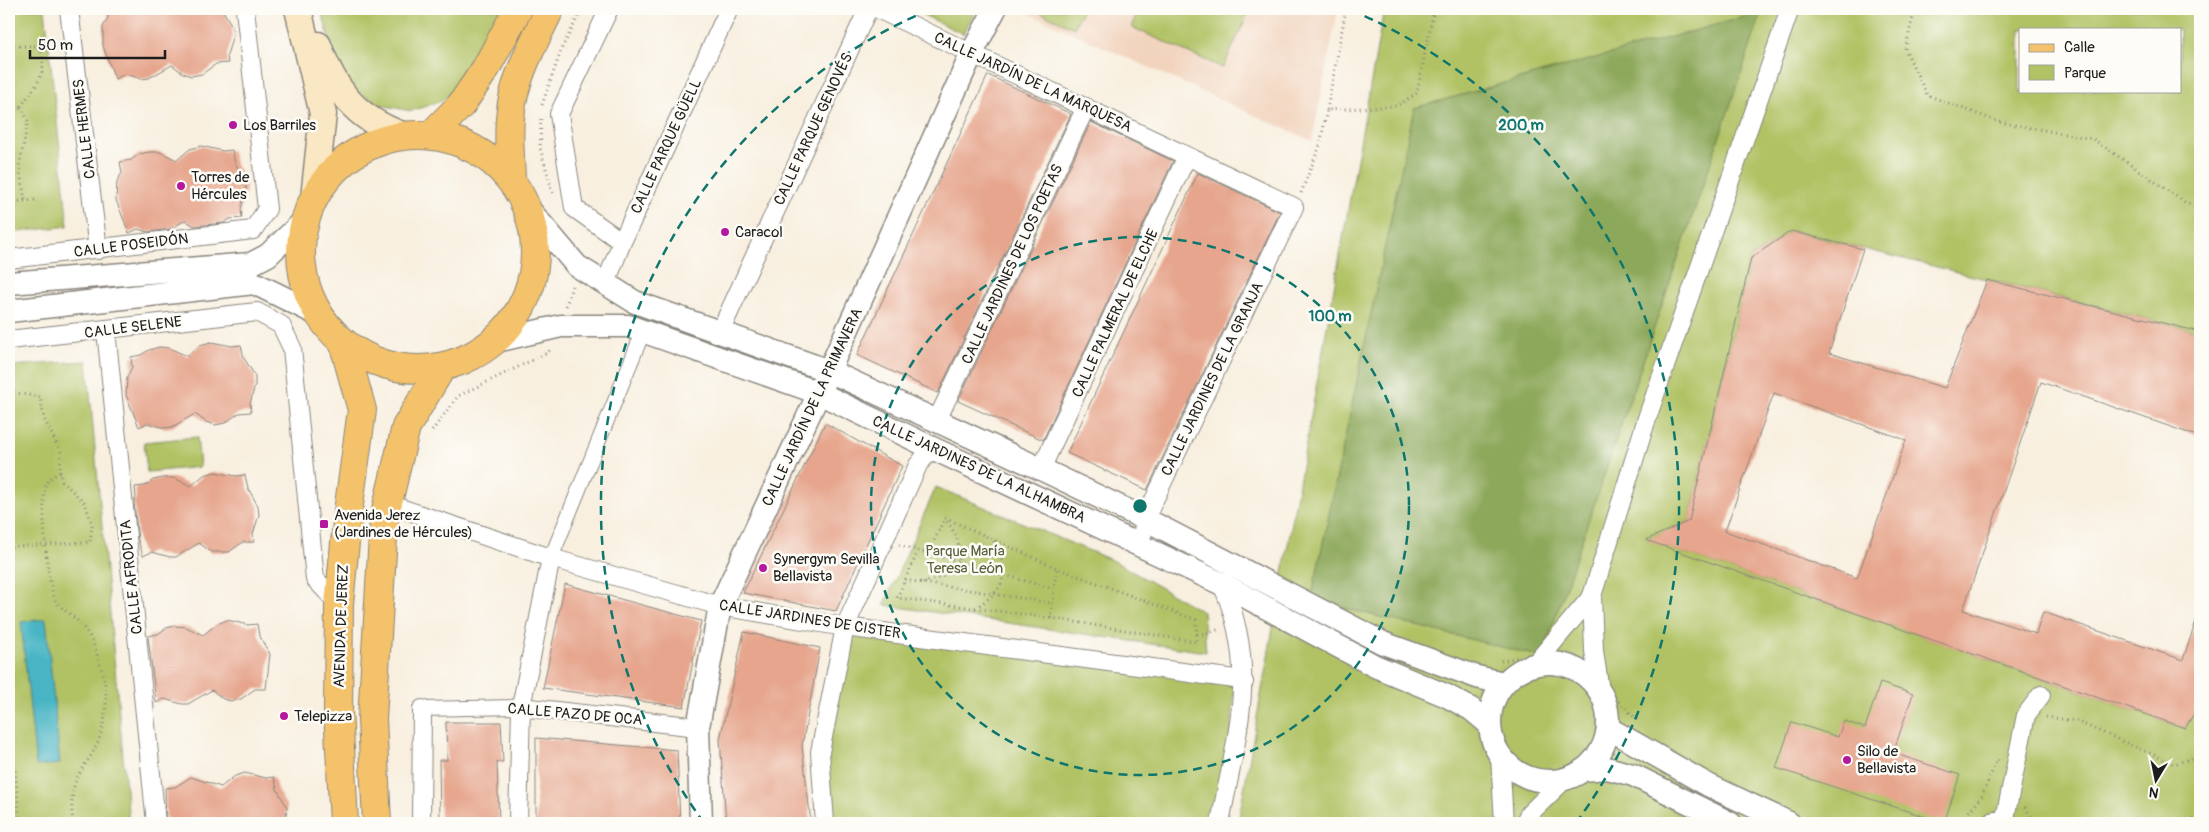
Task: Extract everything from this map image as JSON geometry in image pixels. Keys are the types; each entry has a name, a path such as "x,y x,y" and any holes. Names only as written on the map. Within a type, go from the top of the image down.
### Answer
{"main road":[{"path":"298,9 323,114 310,209 301,254 303,277 310,298 321,316 343,342 373,360 407,369 442,367 470,357 496,341 519,313 533,279 536,243 527,207 511,179 489,158 462,143 431,135 402,136 371,143 350,156 329,175 310,209"},
{"path":"305,9 320,51 341,93 356,109 380,127 402,136"},
{"path":"431,135 461,105 486,68 518,9"},
{"path":"511,179 509,133 513,98 528,54 550,9"},
{"name":"AVENIDA DE JEREZ","path":"343,342 362,410 338,604 338,711 344,823"},
{"path":"377,823 372,719 384,520 406,427 442,367"}],"street":[{"name":"CALLE HERMES","path":"69,9 98,243"},
{"name":"CALLE POSEIDÓN","path":"9,259 98,243 252,230 267,209 245,9"},
{"path":"610,9 559,114 574,208 622,242"},
{"name":"CALLE PARQUE GÜELL","path":"605,284 622,242 729,9"},
{"name":"CALLE PARQUE GENOVÉS","path":"720,332 868,9"},
{"name":"CALLE JARDÍN DE LA MARQUESA","path":"878,9 1294,208"},
{"name":"CALLE JARDÍN DE LA PRIMAVERA","path":"701,823 698,726 720,606 819,393 972,53 995,9"},
{"path":"1524,823 1529,814 1598,755 1604,742 1608,728 1607,709 1600,691 1594,651 1592,596 1647,418 1790,9"},
{"name":"CALLE JARDINES DE LOS POETAS","path":"937,420 1086,107"},
{"name":"CALLE PALMERAL DE ELCHE","path":"1041,468 1187,156"},
{"name":"CALLE JARDINES DE LA ALHAMBRA","path":"527,207 577,266 635,302 829,371 1041,468 1145,519 1383,643 1476,677 1503,683"},
{"name":"CALLE JARDINES DE LA GRANJA","path":"1126,538 1136,539 1140,537 1145,528 1145,519 1294,208"},
{"path":"9,283 251,264 268,256 310,209"},
{"path":"9,311 254,283 321,316"},
{"name":"CALLE SELENE","path":"9,340 257,312 281,325 292,348 315,580 338,604"},
{"name":"CALLE JARDINES DE LA ALHAMBRA","path":"496,341 561,326 628,326 819,393 1222,584 1375,666 1447,696 1471,709 1489,724"},
{"name":"CALLE AFRODITA","path":"106,330 156,823"},
{"path":"518,823 521,707 551,558 643,332"},
{"path":"825,823 820,752 845,627 918,465 932,448"},
{"name":"CALLE JARDINES DE CISTER","path":"388,504 551,558 720,606 845,627 1235,678 1244,682"},
{"path":"1220,823 1241,709 1244,682 1239,633 1233,609 1222,584"},
{"path":"1535,664 1592,596"},
{"path":"1600,691 1588,677 1572,667 1554,662 1535,664 1517,671 1503,683 1490,709 1489,724 1492,741 1500,756 1512,769 1528,778 1546,781 1606,768 1633,774 1730,823"},
{"path":"1995,823 2005,823 2026,715 2041,695"},
{"name":"CALLE PAZO DE OCA","path":"422,709 521,707 698,726"},
{"path":"421,823 422,709"},
{"path":"1608,728 1708,785 1789,823"},
{"path":"1500,756 1504,823"}],"path":[{"path":"1294,208 1320,145 1346,9"},
{"path":"1327,110 1397,106 1417,93 1434,9"},
{"path":"1915,9 1906,49 1927,95 1999,122 2092,139 2186,203 2200,205"},
{"path":"9,46 35,46 41,50 43,56 42,77 20,108"},
{"path":"9,98 24,110 28,121 19,167 25,200"},
{"path":"9,202 36,200"},
{"path":"565,310 572,283"},
{"path":"431,432 458,396 547,354 556,343"},
{"path":"9,392 40,397 44,419 61,452 60,473 62,481 85,503 92,525 90,542 9,547"},
{"path":"60,473 51,476 43,500 46,544 55,600 84,627 93,642 104,678 106,694 104,723 97,744 77,778 73,793 73,823"},
{"path":"918,551 897,598 1051,618 1197,642 1196,620 1057,568 945,518"},
{"path":"928,554 945,518"},
{"path":"922,583 950,572 958,562 960,548 957,534 945,518"},
{"path":"975,608 995,594 1004,575 1002,559 994,540"},
{"path":"884,541 1054,589"},
{"path":"1051,618 1057,568"},
{"path":"905,580 1052,603"},
{"path":"9,706 20,823"},
{"path":"2026,715 2076,721 2174,764 2200,756"},
{"path":"2168,823 2200,817"}],"shaded area":[{"path":"1019,9 1338,9 1312,141"}],"green space":[{"path":"9,9 45,9 68,226 9,233"},
{"path":"321,9 506,9 478,63 442,101 411,111 381,105 355,90 338,69"},
{"path":"911,9 977,9 963,34"},
{"path":"1033,9 1083,9 1074,28"},
{"path":"1139,9 1237,9 1248,14 1223,68 1131,27"},
{"path":"1384,9 2200,9 2200,332 1791,231 1751,258 1689,521 1647,540 2185,728 2200,704 2200,823 1238,823"},
{"path":"1762,12 1542,657 1311,600 1414,108"},
{"path":"87,361 129,823 9,823 9,366"},
{"path":"197,437 200,467 147,472 144,442"},
{"name":"Parque María Teresa León","path":"936,487 1114,561 1203,612 1206,652 884,605"},
{"path":"845,627 1235,679 1225,823 825,823 820,752"}],"water":[{"path":"46,619 60,764 36,766 21,622"}],"building":[{"path":"107,9 222,9 232,26 233,35 227,55 228,63 216,64 202,74 191,76 172,65 149,78 142,79 125,74 115,79 103,46 103,27 108,18"},
{"path":"988,75 1071,114 938,393 857,355"},
{"path":"1091,122 1173,161 1043,440 958,401"},
{"name":"Torres de Hércules","path":"201,146 223,151 232,150 235,163 246,181 246,190 241,209 242,218 230,219 224,223 194,226 185,220 171,229 148,232 138,229 129,233 116,200 117,181 122,173 120,162 131,160 139,154 149,152 160,152 177,160 190,149"},
{"path":"1198,173 1280,212 1147,490 1067,453"},
{"path":"1791,231 1863,249 1829,353 1945,388 1987,280 2200,332 2200,437 2041,382 1963,610 2036,634 2043,612 2183,660 2198,615 2200,615 2200,704 2185,728 1646,540 1689,521 1751,258","holes":["1774,393 1906,440 1857,578 1725,531"]},
{"path":"211,342 232,346 241,345 244,358 255,376 255,385 250,404 251,412 239,413 225,423 215,425 206,422 195,414 172,427 165,428 147,423 139,427 126,395 127,377 132,367 131,357 159,347 169,348 187,356 200,345"},
{"path":"825,423 902,466 836,611 743,593"},
{"path":"215,472 236,476 245,475 248,488 258,506 259,515 253,534 254,542 243,542 229,552 211,552 199,543 176,557 152,552 143,556 138,540 134,502 136,497 135,487 145,486 153,480 163,478 174,478 191,486 204,475"},
{"path":"565,584 701,621 684,707 543,688"},
{"path":"227,620 248,625 257,624 259,636 270,654 266,689 255,689 241,699 231,701 223,699 212,690 188,704 164,699 156,703 148,636 158,634 166,628 175,626 186,627 203,635 217,624"},
{"path":"744,632 820,648 802,746 811,823 726,823 720,739"},
{"name":"Silo de Bellavista","path":"1880,683 1913,694 1893,753 1960,775 1944,823 1776,768 1792,722 1838,737 1844,721 1865,728"},
{"path":"446,722 501,722 503,762 497,762 499,823 440,823 439,760 447,760"},
{"path":"536,738 677,750 680,823 536,823"},
{"path":"245,773 266,778 274,777 277,789 287,807 285,823 166,823 165,788 175,787 191,777 221,787 235,776"}],"place":[{"name":"Los Barriles","path":"233,125"},
{"name":"Torres de Hércules","path":"181,186"},
{"name":"Caracol","path":"725,232"},
{"name":"Avenida Jerez (Jardines de Hércules)","path":"324,524"},
{"name":"Synergym Sevilla Bellavista","path":"763,568"},
{"name":"Telepizza","path":"284,716"},
{"name":"Silo de Bellavista","path":"1847,760"}]}
